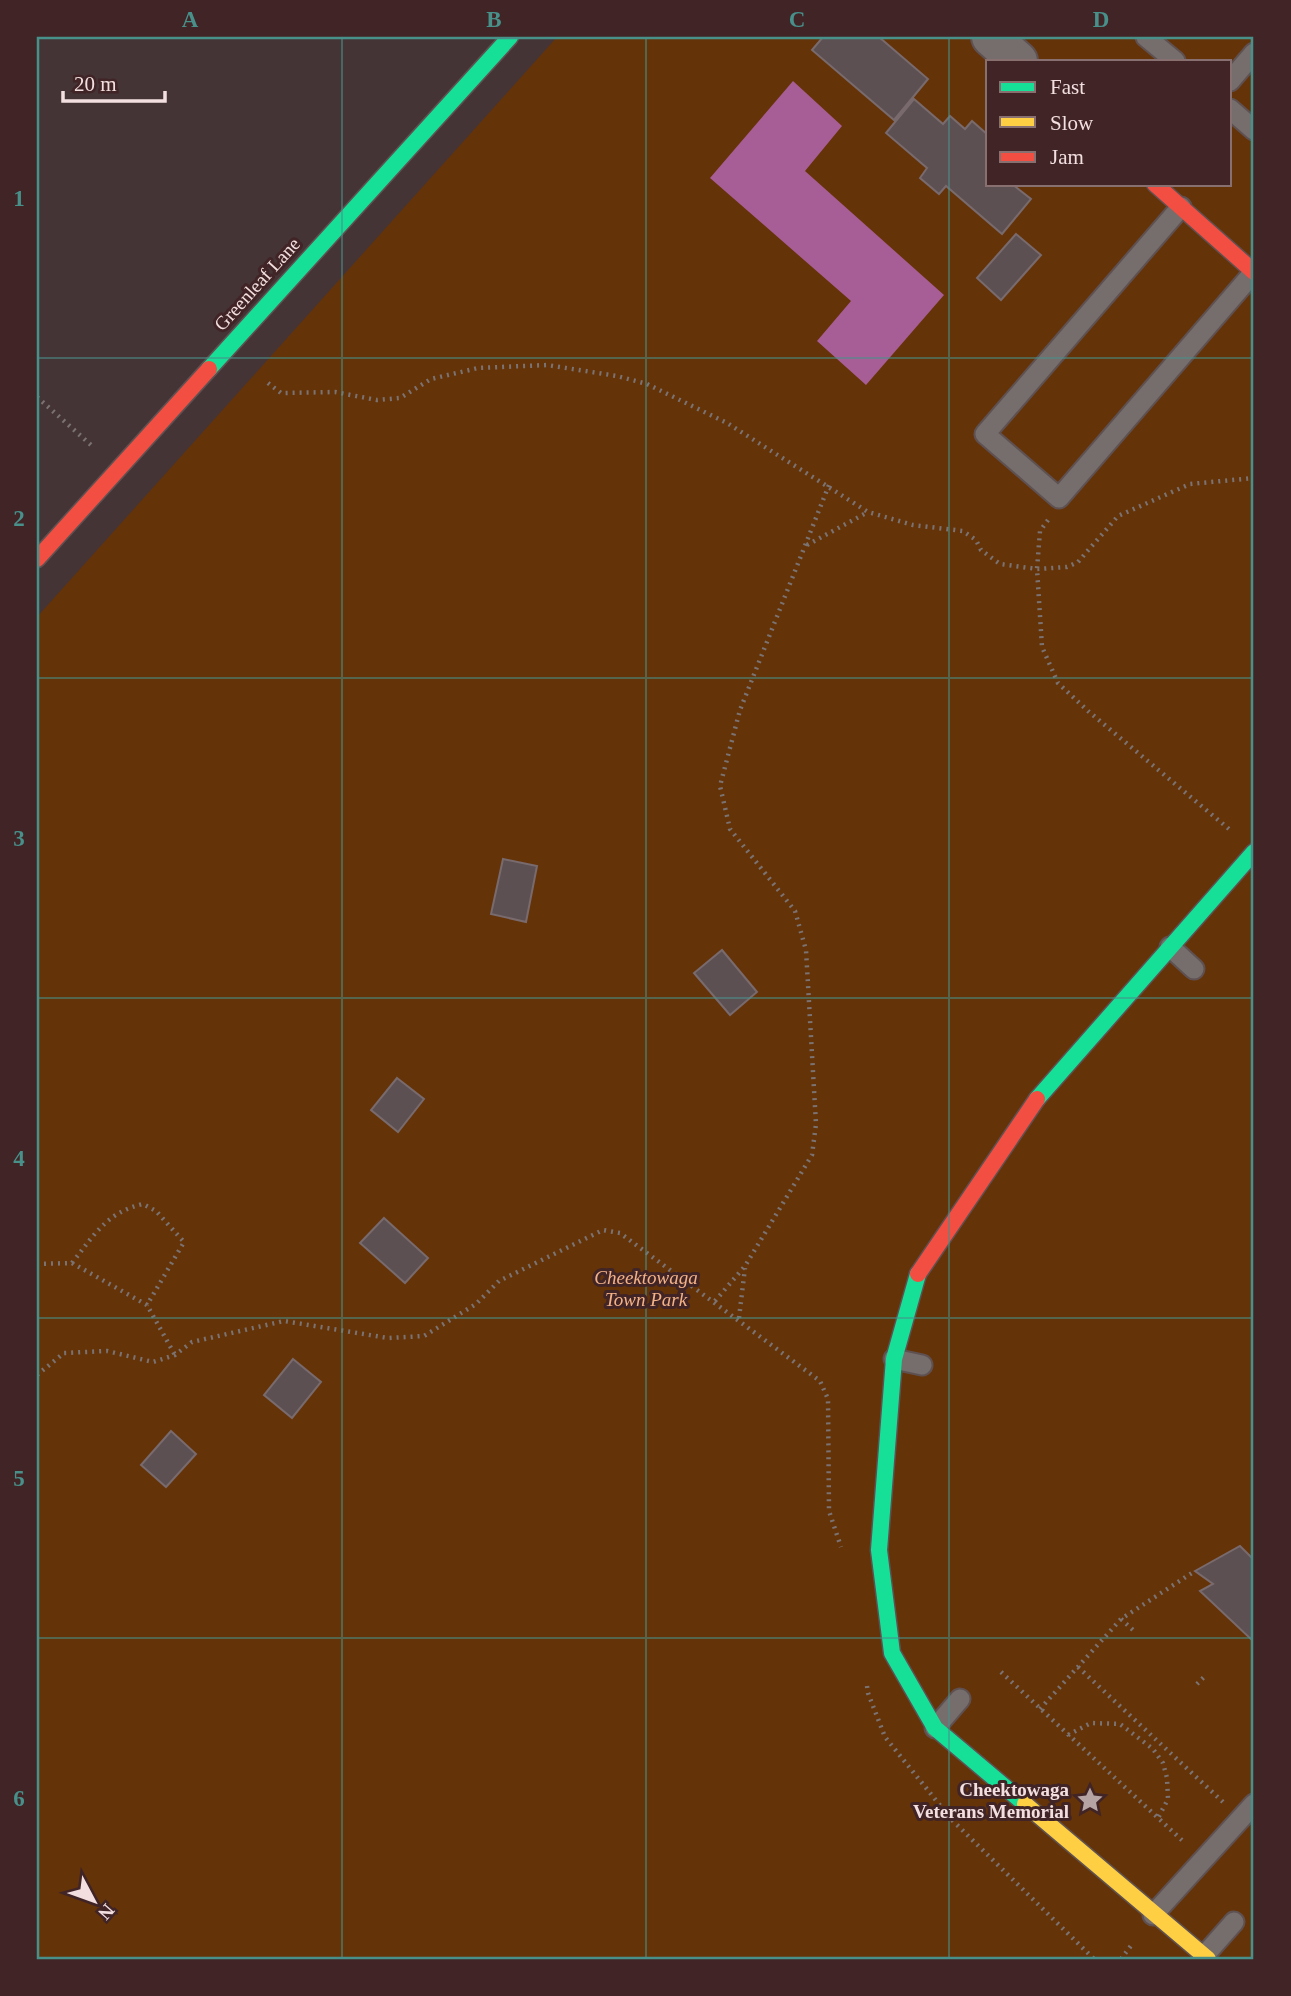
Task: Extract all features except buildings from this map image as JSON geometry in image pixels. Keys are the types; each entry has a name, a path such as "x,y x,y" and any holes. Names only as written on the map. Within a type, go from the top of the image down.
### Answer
{"street":[{"name":"Greenleaf Lane","path":"37,559 510,37"},
{"path":"991,37 1017,60"},
{"path":"1157,186 1254,272"},
{"path":"1206,1958 935,1728 892,1653 879,1550 894,1359 910,1271 1024,1101 1170,947 1254,852"}],"lane":[{"path":"1146,37 1174,60"},
{"path":"1232,78 1254,52"},
{"path":"1232,111 1254,130"},
{"path":"1181,207 985,434 1059,498 1254,272"},
{"path":"1170,947 1194,969"},
{"path":"894,1359 922,1365"},
{"path":"935,1728 960,1699"},
{"path":"1153,1915 1247,1811"},
{"path":"1206,1958 1234,1922"}],"path":[{"path":"268,383 281,393 335,392 377,400 400,398 431,379 478,368 547,365 617,376 648,384 727,423 868,512 913,524 963,531 975,540 981,550 1000,564 1037,569 1067,567 1078,562 1118,516 1190,484 1254,478"},
{"path":"37,397 118,469"},
{"path":"715,1301 745,1266 812,1155 816,1111 806,950 795,911 730,829 720,786 740,710 829,485"},
{"path":"806,545 868,512"},
{"path":"1048,520 1040,531 1037,569 1042,647 1058,683 1088,712 1234,834"},
{"path":"72,1262 106,1220 125,1208 143,1204 156,1211 184,1242 147,1305"},
{"path":"37,1375 64,1353 107,1350 153,1362 175,1355 192,1342 284,1321 388,1338 424,1336 476,1304 499,1281 603,1230 620,1233 820,1381 828,1399 829,1511 844,1559"},
{"path":"37,1264 72,1262 147,1305 175,1355"},
{"path":"739,1319 745,1266"},
{"path":"1040,1709 1121,1619 1195,1571"},
{"path":"1121,1619 1133,1630"},
{"path":"1078,1667 1247,1811"},
{"path":"1001,1672 1203,1860"},
{"path":"1197,1684 1204,1677"},
{"path":"867,1681 868,1693 885,1737 951,1819 1094,1959"},
{"path":"1068,1735 1091,1723 1120,1724 1153,1749 1163,1763 1167,1779 1168,1800 1158,1818"}],"green space":[{"name":"Cheektowaga Town Park","path":"557,37 1254,37 1254,1959 37,1959 37,617"}],"shaded area":[{"path":"793,81 842,126 805,171 944,295 866,385 817,341 851,301 710,178"}],"traffic: fast":[{"path":"209,369 510,37"},
{"path":"1037,1099 1254,852"},
{"path":"918,1274 894,1359 879,1550 892,1653 935,1728 1025,1804"}],"traffic: slow":[{"path":"1025,1804 1208,1959"}],"traffic: jam":[{"path":"1157,186 1254,272"},
{"path":"37,559 209,369"},
{"path":"918,1274 1037,1099"}],"place":[{"name":"Cheektowaga Veterans Memorial","path":"1090,1800"}]}
